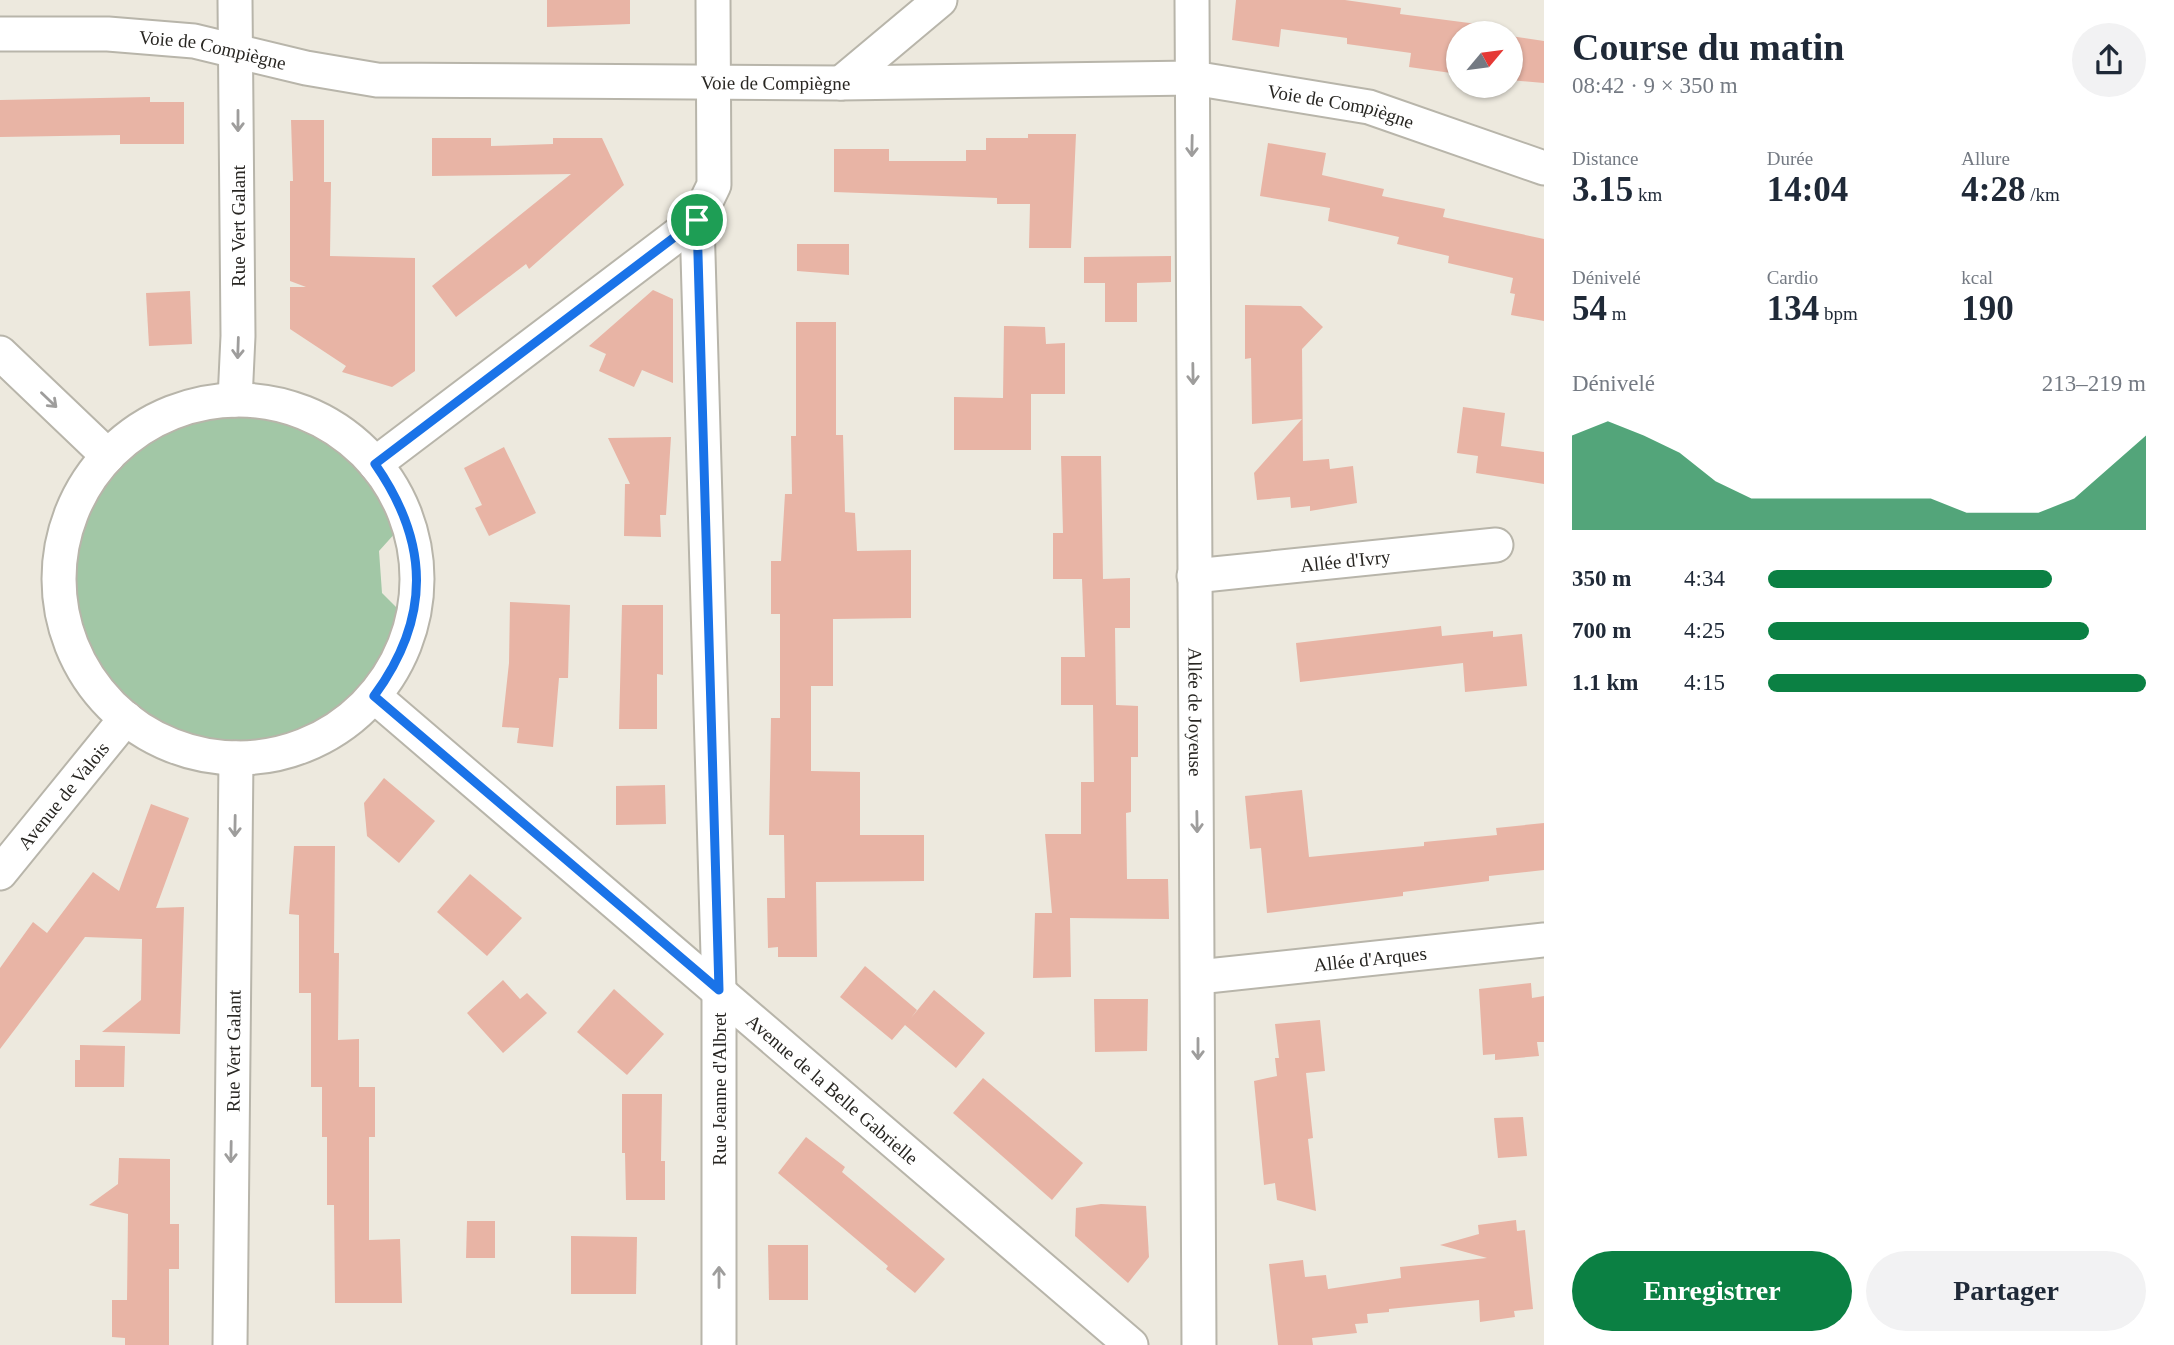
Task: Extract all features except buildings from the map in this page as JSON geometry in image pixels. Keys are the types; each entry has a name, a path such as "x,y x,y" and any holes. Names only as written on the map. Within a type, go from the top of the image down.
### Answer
{"street":[{"name":"Rue Vert Galant","path":"235,0 238,336 235,400"},
{"name":"Rue Jeanne d'Albret","path":"713,0 716,82 714,185 697,220 719,990 719,1345"},
{"path":"841,83 940,0"},
{"name":"Allée de Joyeuse","path":"1192,0 1199,1345"},
{"name":"Voie de Compiègne","path":"0,34 108,34 194,41 237,53 377,80 841,83 1193,78 1370,107 1544,167"},
{"path":"375,464 697,220"},
{"path":"0,353 108,456"},
{"path":"235,400 261,401 309,415 352,441 375,464 393,490 406,519 414,549 417,580 415,612 406,642 393,670 374,696 346,722 321,738 294,749 236,758 206,755 177,747 126,718 99,690 83,668 72,644 60,591 60,564 73,512 84,487 108,456 137,432 179,410 235,400"},
{"name":"Allée d'Ivry","path":"1194,576 1496,545"},
{"name":"Avenue de la Belle Gabrielle","path":"374,696 1131,1345"},
{"name":"Avenue de Valois","path":"0,873 126,718"},
{"name":"Rue Vert Galant","path":"230,1345 236,758"},
{"name":"Allée d'Arques","path":"1198,977 1544,940"}],"green space":[{"path":"230,410 280,416 320,434 365,475 397,531 379,551 382,593 401,612 384,652 369,677 351,700 322,723 291,735 258,742 212,742 170,730 134,708 106,678 85,642 75,601 75,557 87,513 112,473 127,457 164,432 207,415"}],"route":[{"path":"697,220 719,990 374,696 393,670 406,642 415,612 417,580 414,549 406,519 393,490 375,464 697,220"}]}
